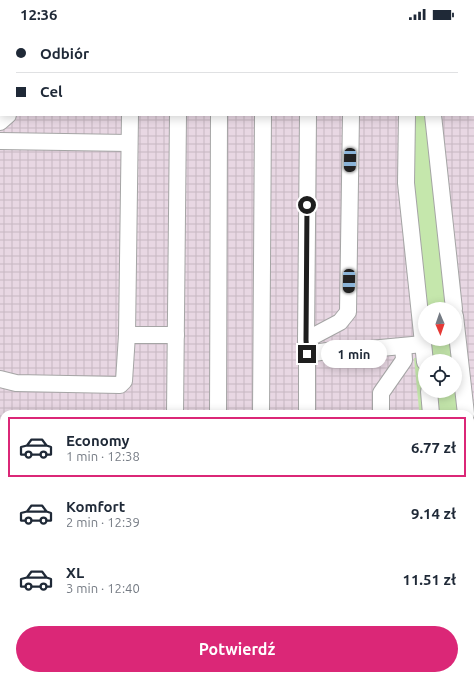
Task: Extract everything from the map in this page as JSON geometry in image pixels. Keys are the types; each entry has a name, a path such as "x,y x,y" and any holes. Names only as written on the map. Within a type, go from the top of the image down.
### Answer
{"street":[{"path":"0,380 16,383 120,384 124,382 127,335 130,116"},
{"path":"175,410 178,116"},
{"path":"218,410 219,116"},
{"path":"261,410 263,116"},
{"path":"307,410 308,116"},
{"path":"306,347 340,322 348,312 351,116"},
{"path":"407,116 406,183 419,302"},
{"path":"433,116 453,302"},
{"path":"0,141 129,143"},
{"path":"127,335 176,335"},
{"path":"306,347 334,350 370,349 418,344"},
{"path":"381,410 381,393 404,360 403,346"},
{"path":"458,346 466,410"},
{"path":"430,398 431,410"}],"shaded area":[{"path":"0,116 474,116 474,410 0,410"}],"green space":[{"path":"413,116 425,116 446,302 425,302 414,198"},
{"path":"430,346 451,346 452,354 431,354"},
{"path":"414,358 417,358 418,360 418,398 423,398 425,410 419,410"},
{"path":"436,398 457,398 459,410 437,410"}],"route":[{"path":"307,205 307,354"}]}
